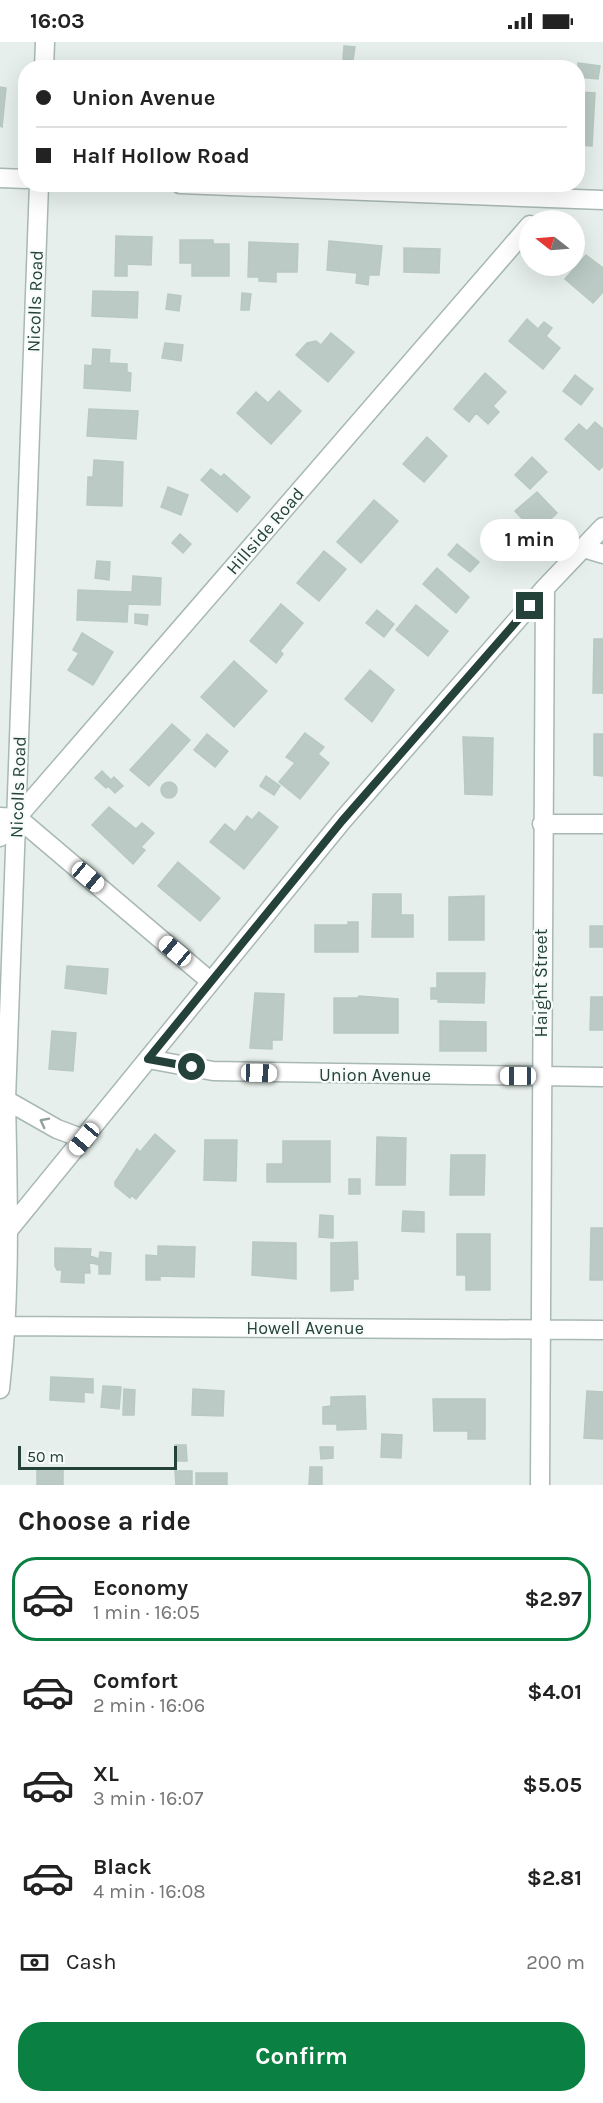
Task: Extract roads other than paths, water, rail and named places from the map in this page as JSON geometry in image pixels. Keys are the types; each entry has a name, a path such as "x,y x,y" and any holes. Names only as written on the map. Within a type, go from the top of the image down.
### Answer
{"street":[{"path":"44,60 45,42"},
{"path":"0,178 18,179"},
{"name":"Nicolls Road","path":"0,1387 8,1326 4,1235 5,938 39,192"},
{"path":"393,192 603,200"},
{"path":"542,210 552,198"},
{"name":"Hillside Road","path":"0,837 9,817 519,237"},
{"path":"4,1235 342,821 545,588 603,527"},
{"path":"583,548 603,554"},
{"name":"Haight Street","path":"540,1485 545,588"},
{"path":"9,817 210,981"},
{"path":"542,824 603,824"},
{"name":"Union Avenue","path":"148,1059 213,1071 603,1077"},
{"path":"6,1100 57,1129 84,1139"},
{"name":"Howell Avenue","path":"8,1326 603,1330"}]}
